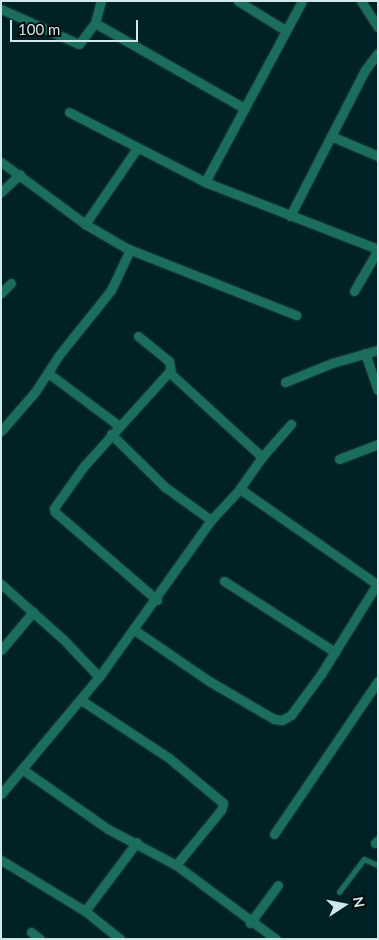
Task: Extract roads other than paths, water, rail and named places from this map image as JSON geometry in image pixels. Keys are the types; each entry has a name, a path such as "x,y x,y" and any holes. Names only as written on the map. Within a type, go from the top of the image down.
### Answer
{"street":[{"path":"1,9 79,44 94,23 101,1"},
{"path":"238,1 285,30"},
{"path":"205,182 302,1"},
{"path":"361,1 378,27"},
{"path":"94,23 244,108"},
{"path":"290,216 365,70 378,53"},
{"path":"69,112 205,182 378,250 354,291"},
{"path":"331,136 378,156"},
{"path":"85,224 138,147"},
{"path":"1,162 20,174 85,224 130,250 296,315"},
{"path":"1,192 20,174"},
{"path":"1,431 36,392 48,373 111,290 130,250"},
{"path":"1,293 11,283"},
{"path":"138,336 169,361 171,372 262,457"},
{"path":"285,382 378,350"},
{"path":"365,353 378,390"},
{"path":"157,600 53,510 118,425 166,374 171,372"},
{"path":"48,373 118,425"},
{"path":"1,794 81,700 133,629 157,600 212,520 240,489 262,457 291,424"},
{"path":"111,434 165,487 212,520"},
{"path":"339,459 378,444"},
{"path":"133,629 209,681 274,719 282,720 290,715 335,652 377,582 240,489"},
{"path":"224,581 335,652"},
{"path":"1,584 33,612 99,677"},
{"path":"1,650 33,612"},
{"path":"274,834 378,681"},
{"path":"81,700 169,758 222,803 221,810 176,865"},
{"path":"22,769 81,812 176,865 250,923 276,939"},
{"path":"85,911 137,842"},
{"path":"1,860 85,911 120,939"},
{"path":"250,923 278,885"},
{"path":"31,932 40,939"}],"lane":[{"path":"339,892 362,860 366,858 378,865"}]}
